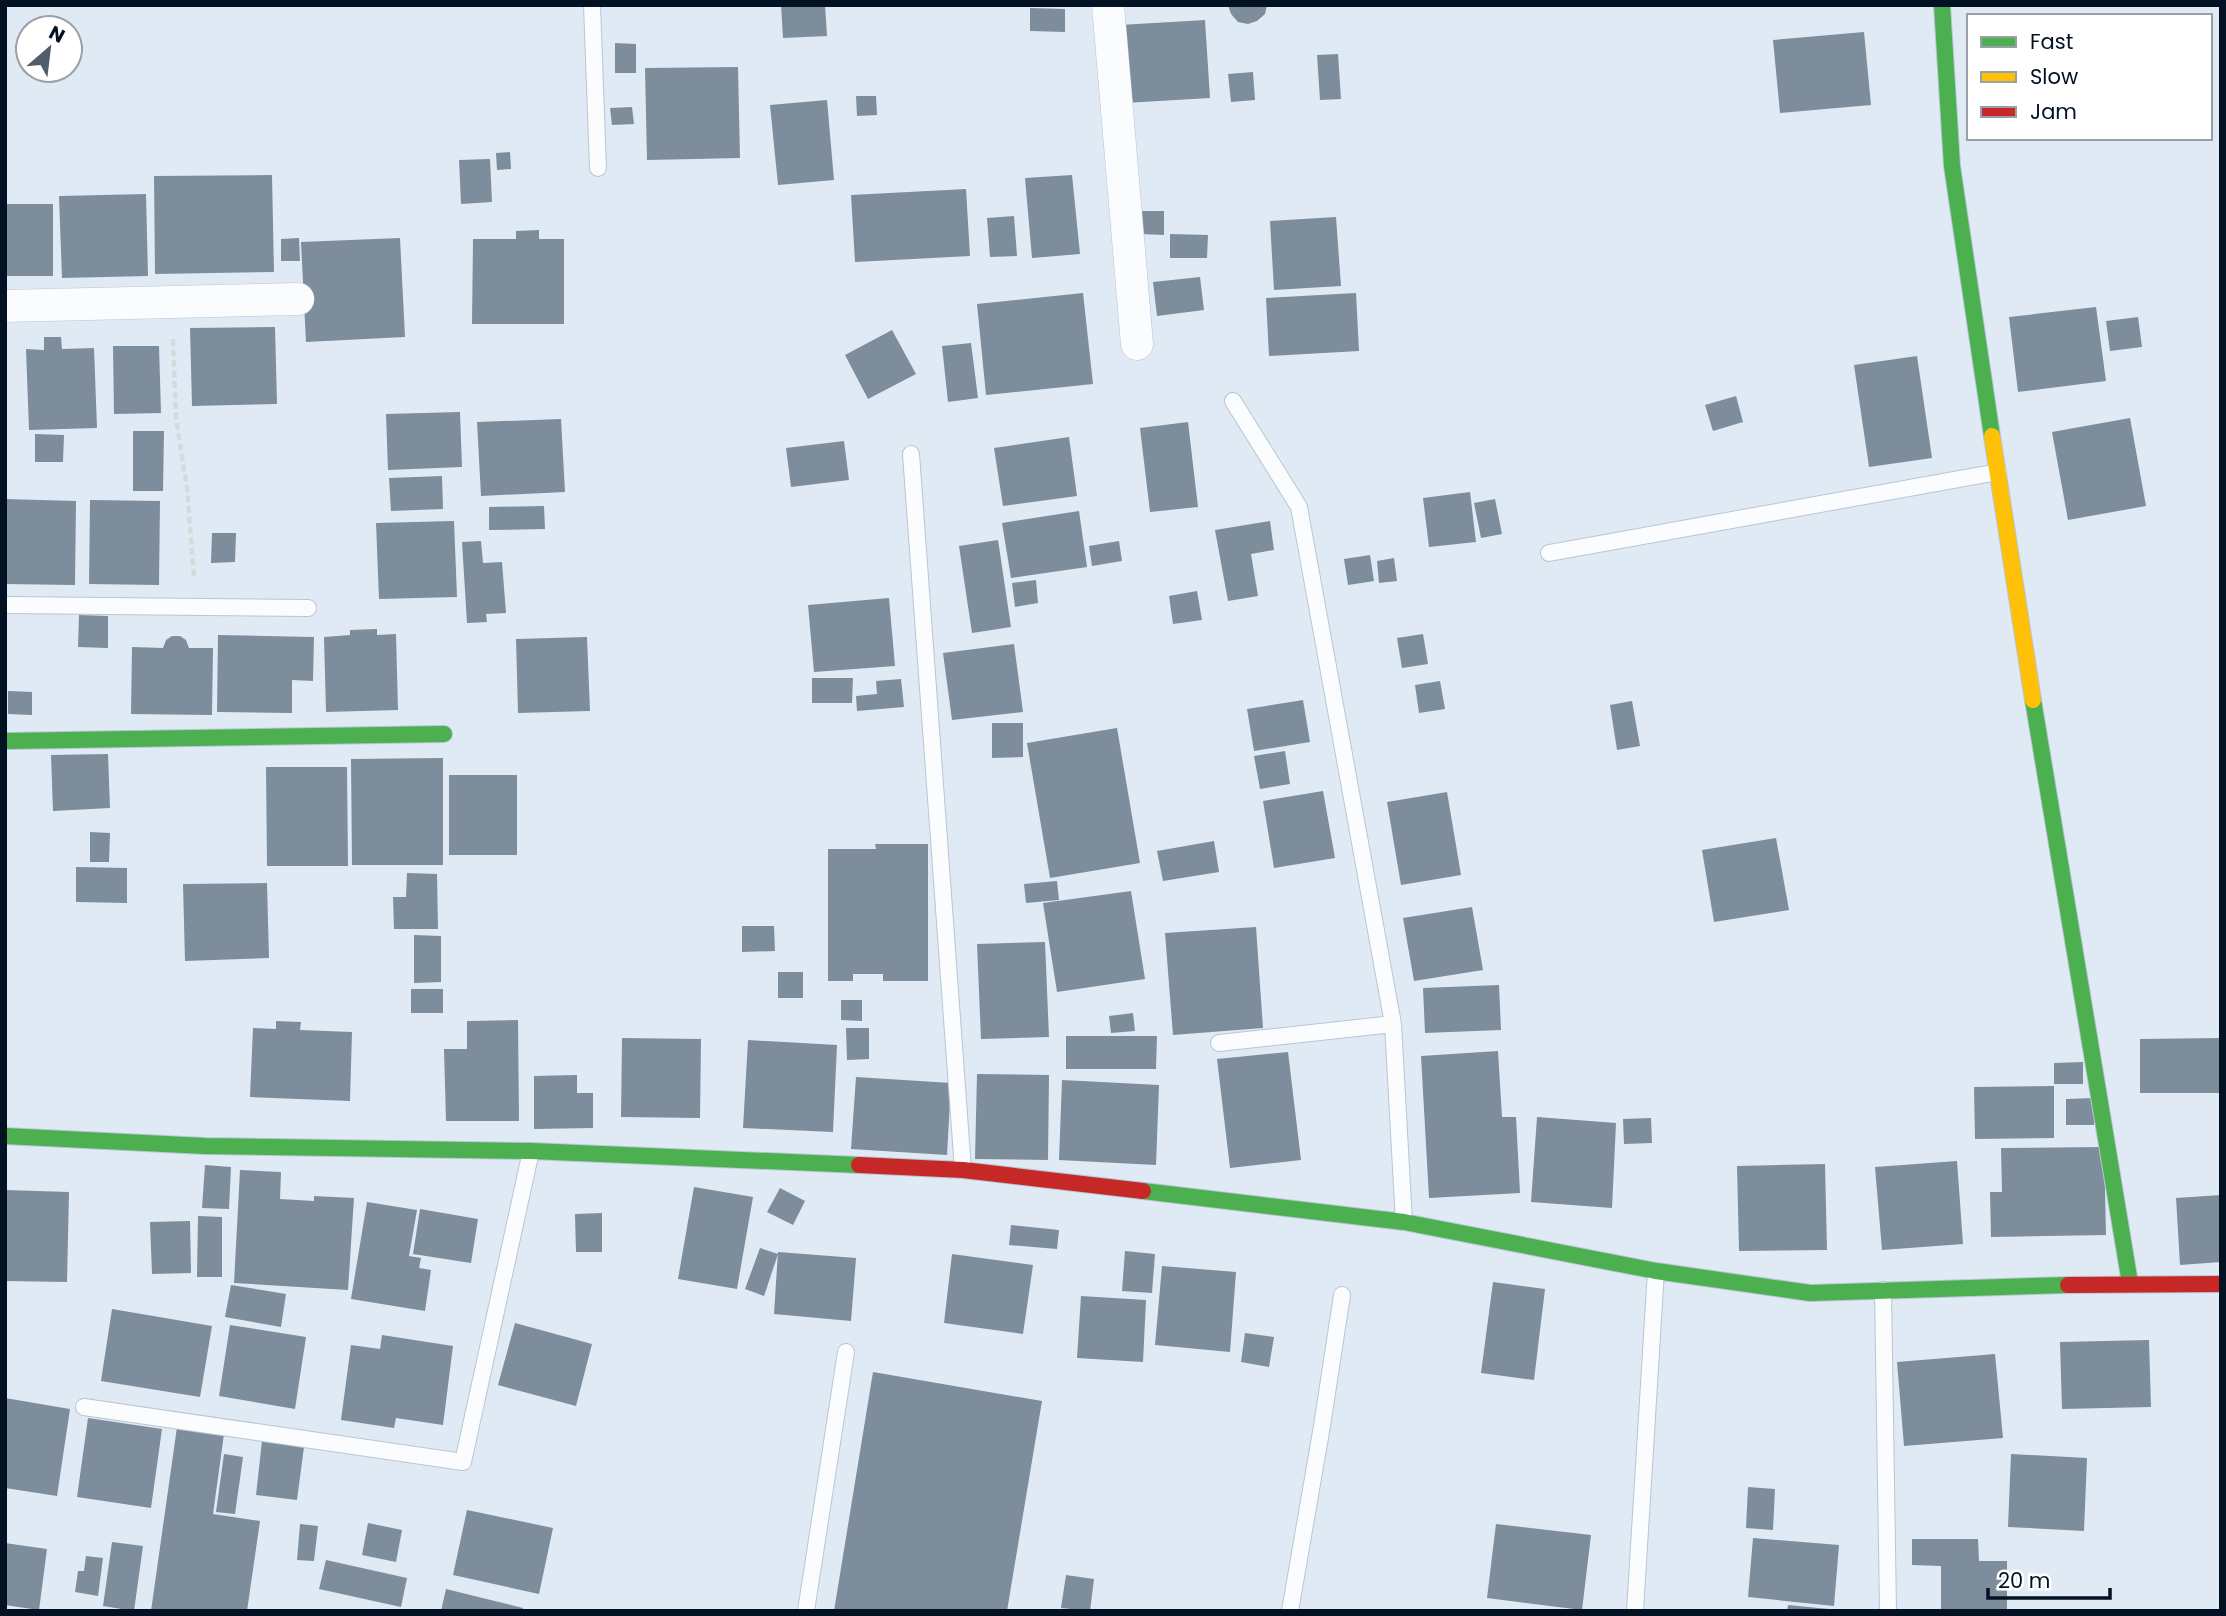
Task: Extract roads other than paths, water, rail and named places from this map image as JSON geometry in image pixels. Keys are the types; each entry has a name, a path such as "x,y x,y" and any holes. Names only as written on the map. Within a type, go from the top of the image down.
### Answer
{"street":[{"path":"1108,5 1137,344"},
{"path":"1942,5 1952,166 1998,472 2130,1283"},
{"path":"5,306 299,299"},
{"path":"5,741 444,734"},
{"path":"5,1136 205,1146 531,1151 963,1170 1404,1222 1657,1271 1810,1293 2130,1283 2221,1284"}],"lane":[{"path":"592,5 598,168"},
{"path":"1233,401 1300,507 1393,1024 1404,1222"},
{"path":"911,454 963,1170"},
{"path":"1549,553 1998,472"},
{"path":"5,605 308,608"},
{"path":"1219,1043 1393,1024"},
{"path":"84,1407 463,1462 531,1151"},
{"path":"1634,1611 1657,1271"},
{"path":"1882,1290 1888,1611"},
{"path":"1290,1611 1342,1294"},
{"path":"806,1611 846,1352"}]}
